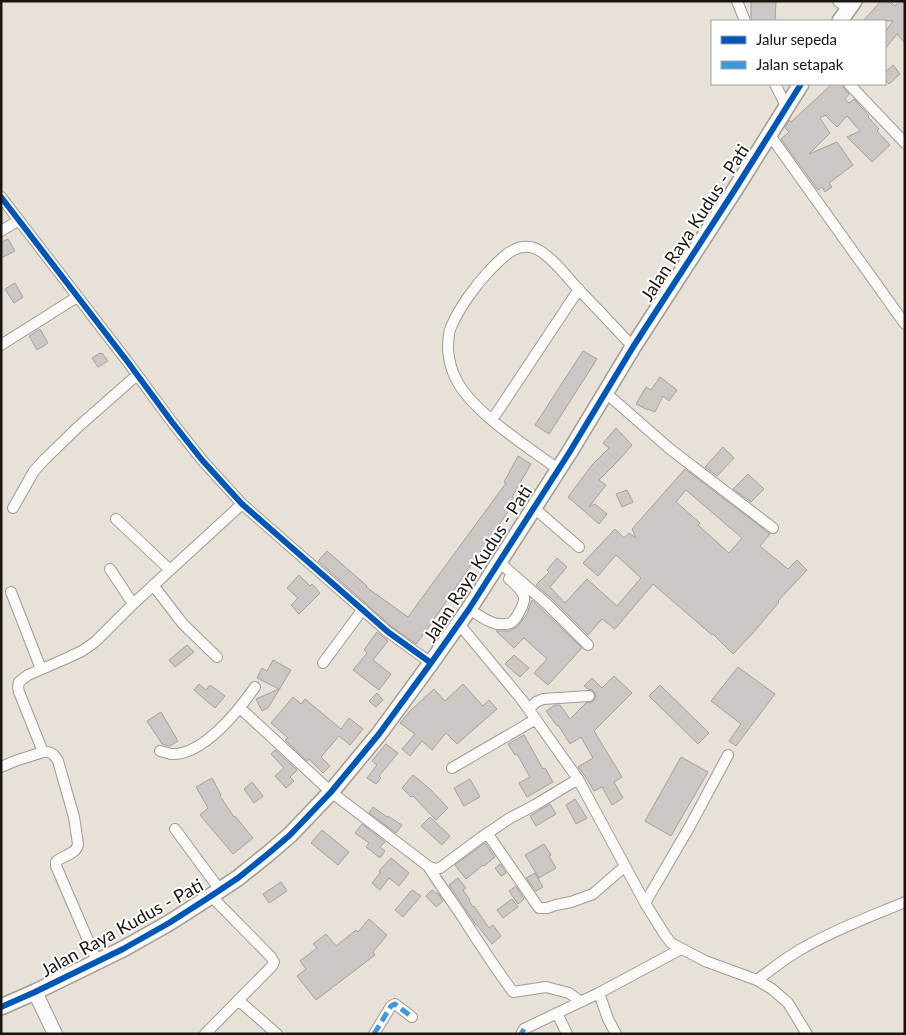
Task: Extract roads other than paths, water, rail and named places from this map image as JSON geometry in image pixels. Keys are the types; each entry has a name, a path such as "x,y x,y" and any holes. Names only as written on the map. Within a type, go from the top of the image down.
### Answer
{"highway":[{"name":"Jalan Raya Kudus - Pati","path":"1,1007 35,992 170,923 238,878 290,835 331,792 379,734 469,609 800,85"}],"main road":[{"path":"35,992 55,1034"}],"street":[{"path":"737,1 746,20"},
{"path":"776,85 786,106"},
{"path":"850,85 905,143"},
{"path":"769,134 905,324"},
{"path":"1,196 172,422 202,460 242,504 388,632 431,663"},
{"path":"1,231 19,220"},
{"path":"558,469 492,420 464,392 456,380 449,359 448,346 450,329 464,304 485,275 503,256 526,246 536,248 554,263 633,348"},
{"path":"492,420 579,290"},
{"path":"1,346 77,297"},
{"path":"13,508 34,471 45,459 78,427 138,375"},
{"path":"606,393 670,448 773,528"},
{"path":"43,752 20,695 19,682 41,669 65,660 95,642 133,604 242,504"},
{"path":"534,508 579,547"},
{"path":"116,519 170,570"},
{"path":"469,609 496,624 513,622 524,602 524,598 498,565"},
{"path":"498,565 547,604 588,645"},
{"path":"110,569 133,604"},
{"path":"154,585 183,624 217,657"},
{"path":"11,592 41,669"},
{"path":"323,662 362,609"},
{"path":"459,624 529,708 578,779 624,867 664,935 671,943 681,949 705,961 756,980 772,989 788,1003 807,1034"},
{"path":"160,750 176,753 191,749 200,744 213,735 240,708 255,687"},
{"path":"529,708 543,699 589,696"},
{"path":"240,708 331,792 428,866 435,869 440,868 510,818 578,779"},
{"path":"452,768 536,719"},
{"path":"1,767 43,752 52,754 58,761 74,817 78,847 76,851 58,860 56,866 97,961"},
{"path":"645,903 690,826 728,755"},
{"path":"175,829 216,893 274,961 272,966 205,1034"},
{"path":"487,833 539,908 571,902 593,894 624,867"},
{"path":"428,866 513,992 546,987 569,993 580,1002"},
{"path":"756,980 806,946 863,919 905,902"},
{"path":"522,1034 524,1029 599,993 681,949"},
{"path":"599,993 608,1019 616,1034"},
{"path":"238,1000 277,1034"},
{"path":"374,1034 391,1006 395,1004 412,1017"},
{"path":"557,1013 567,1034"}]}
